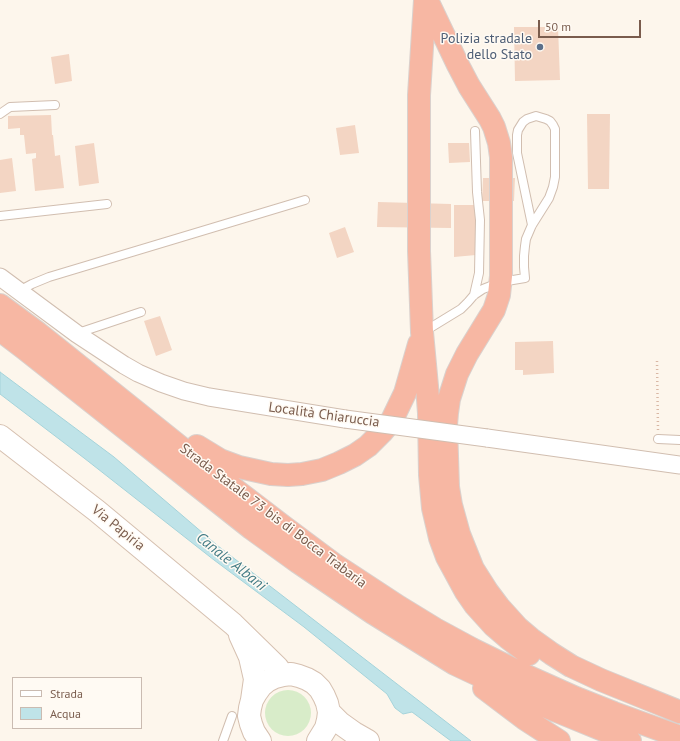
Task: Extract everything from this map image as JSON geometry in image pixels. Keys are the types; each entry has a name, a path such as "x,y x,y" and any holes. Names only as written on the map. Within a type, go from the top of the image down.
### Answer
{"highway":[{"path":"426,0 469,86 490,118 499,142 501,158 501,282 499,295 494,310 474,341 457,374 449,399 447,413 446,425 449,497 457,529 467,556 482,584 499,607 524,634 542,648 571,666 601,680 680,712"},
{"path":"426,0 420,69 418,129 419,264 422,332 429,407 432,504 443,547 453,569 475,605 494,626 508,638 533,656 591,686 680,720"},
{"name":"Strada Statale 73 bis di Bocca Trabaria","path":"0,305 284,527 335,565 399,607 472,649 529,677 576,698 680,737"},
{"name":"Strada Statale 73 bis di Bocca Trabaria","path":"0,330 251,528 373,613 455,664 542,705 630,741"},
{"path":"38,334 112,381 194,444 211,455 239,467 266,473 288,475 322,470 339,463 364,449 382,432 392,420 401,402 408,383 422,332"},
{"path":"455,664 510,708 559,741"}],"street":[{"name":"Località Chiaruccia","path":"0,277 77,334 138,373 184,391 222,400 344,419 680,465"},
{"name":"Via Papiria","path":"0,436 97,511 233,624 277,667 283,675"},
{"name":"Via Papiria","path":"233,624 250,657 255,679 245,711 248,741"},
{"path":"260,741 254,732 245,711 256,693 264,684 275,677 291,674 314,683 324,696 329,712 326,728 322,735 323,741"},
{"path":"329,712 354,734 368,741"}],"lane":[{"path":"0,114 10,108 55,105"},
{"path":"422,332 461,309 474,295 483,289 501,282 525,278 524,246 532,224 549,198 553,187 555,171 555,129 550,121 536,116 522,122 517,135 517,153 532,224"},
{"path":"474,295 479,273 480,220 477,192 475,131"},
{"path":"19,291 49,277 305,200"},
{"path":"0,216 107,204"},
{"path":"77,334 141,312"},
{"path":"658,439 680,440"},
{"path":"223,741 245,711"}],"path":[{"path":"657,361 658,439"}],"green space":[{"path":"288,690 301,694 307,700 311,713 307,726 301,732 288,736 275,732 269,726 265,713 269,700 275,694"}],"water":[{"name":"Canale Albani","path":"0,372 114,457 218,546 471,741 451,741 412,712 403,714 395,708 387,694 304,627 214,560 0,394"}],"building":[{"path":"514,27 558,27 560,80 515,81"},
{"path":"69,54 72,81 55,84 51,57"},
{"path":"587,114 610,114 609,189 588,189"},
{"path":"51,115 55,156 60,155 64,188 35,191 32,159 36,158 36,153 26,154 24,135 20,135 20,128 8,129 8,116"},
{"path":"355,125 359,153 340,155 336,128"},
{"path":"94,143 99,183 79,186 75,146"},
{"path":"448,143 469,143 470,162 449,163"},
{"path":"12,158 16,191 0,193 0,160"},
{"path":"483,178 515,178 514,201 482,201"},
{"path":"378,202 451,204 451,228 377,227"},
{"path":"454,205 477,205 476,255 454,257"},
{"path":"345,227 354,252 337,258 329,233"},
{"path":"160,316 172,350 156,356 144,321"},
{"path":"553,341 554,373 523,375 523,370 515,370 515,342"}],"place":[{"name":"Polizia stradale dello Stato","path":"540,47"}]}
